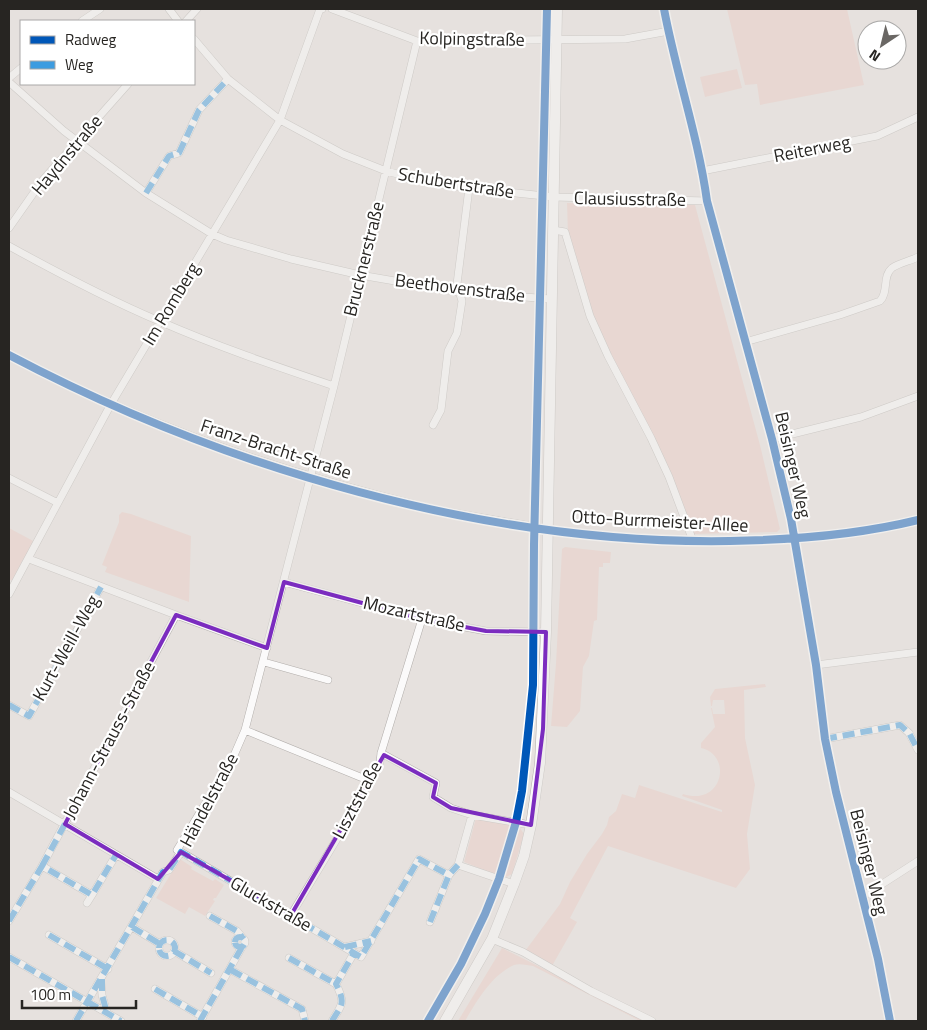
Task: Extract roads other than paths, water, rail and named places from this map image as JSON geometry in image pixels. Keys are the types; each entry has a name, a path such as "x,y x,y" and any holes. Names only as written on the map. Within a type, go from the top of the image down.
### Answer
{"main road":[{"path":"445,1021 492,940 524,856 531,825 542,738 546,632 557,9"}],"street":[{"path":"84,20 100,9"},
{"path":"169,9 177,20"},
{"path":"187,20 197,9"},
{"name":"Im Romberg","path":"9,594 12,580 28,559 111,404 280,120 321,9"},
{"name":"Kolpingstraße","path":"332,9 417,41 625,39 669,31"},
{"name":"Beisinger Weg","path":"664,9 702,171 707,202 772,439 794,538 816,665 825,739 836,792 878,958 890,1021"},
{"name":"Schubertstraße","path":"195,41 228,79 280,120 343,154 386,171 428,182 554,197"},
{"name":"Brucknerstraße","path":"310,478 417,41"},
{"path":"9,80 20,69"},
{"path":"146,193 169,156 179,153 200,110 228,79"},
{"name":"Beethovenstraße","path":"9,80 64,131 146,193 212,234 226,240 291,259 360,275 459,292 551,299"},
{"name":"Haydnstraße","path":"9,228 42,181 127,85"},
{"name":"Reiterweg","path":"702,171 877,136 918,117"},
{"path":"433,425 441,410 448,351 457,333 462,300 457,284 469,188"},
{"name":"Clausiusstraße","path":"554,197 707,202"},
{"name":"Otto-Burrmeister-Allee","path":"553,230 565,232 590,316 608,356 634,403 662,462 693,541"},
{"path":"9,246 102,295 161,322 252,358 334,386"},
{"path":"745,342 880,302 885,297 887,275 891,269 918,257"},
{"name":"Franz-Bracht-Straße","path":"9,355 130,414 310,478 424,508 548,530"},
{"path":"772,439 862,417 918,396"},
{"path":"9,478 58,503"},
{"name":"Händelstraße","path":"76,1021 108,969 158,880 163,872 169,870 181,852 177,850 232,760 245,730 268,648 310,478"},
{"name":"Otto-Burrmeister-Allee","path":"548,530 621,538 693,541 794,538 847,534 918,520"},
{"path":"28,559 268,648"},
{"name":"Mozartstraße","path":"284,582 422,619 486,631 546,632"},
{"name":"Kurt-Weill-Weg","path":"9,705 29,716 100,587"},
{"name":"Johann-Strauss-Straße","path":"9,920 42,866 176,615"},
{"name":"Lisztstraße","path":"291,915 380,762 381,753 422,619"},
{"path":"816,665 918,652"},
{"path":"264,662 328,680"},
{"path":"825,739 900,725 909,733 918,750"},
{"path":"245,730 370,781"},
{"path":"909,733 918,731"},
{"path":"381,753 436,783 433,797 451,808 472,815 531,825"},
{"path":"9,792 158,880"},
{"path":"430,922 449,875 458,865 472,815"},
{"name":"Gluckstraße","path":"181,852 358,955"},
{"path":"87,904 116,855"},
{"path":"336,984 371,940 419,859 449,875"},
{"path":"862,897 918,862"},
{"path":"458,865 514,884"},
{"path":"42,866 92,895"},
{"path":"155,989 202,1019 231,970 242,947 237,946 235,941 242,937 237,931 210,916"},
{"path":"132,927 160,944"},
{"path":"49,935 108,969"},
{"path":"165,940 171,941 175,946 174,952 170,955 164,955 160,950 160,944 165,940"},
{"path":"345,947 371,940"},
{"path":"492,940 523,952 591,991 652,1021"},
{"path":"174,952 211,973"},
{"path":"9,957 119,1021"},
{"path":"289,958 336,984 342,997 342,1004 332,1021"},
{"path":"231,970 302,1010 305,1021"},
{"path":"102,979 102,995 107,1013"}]}
